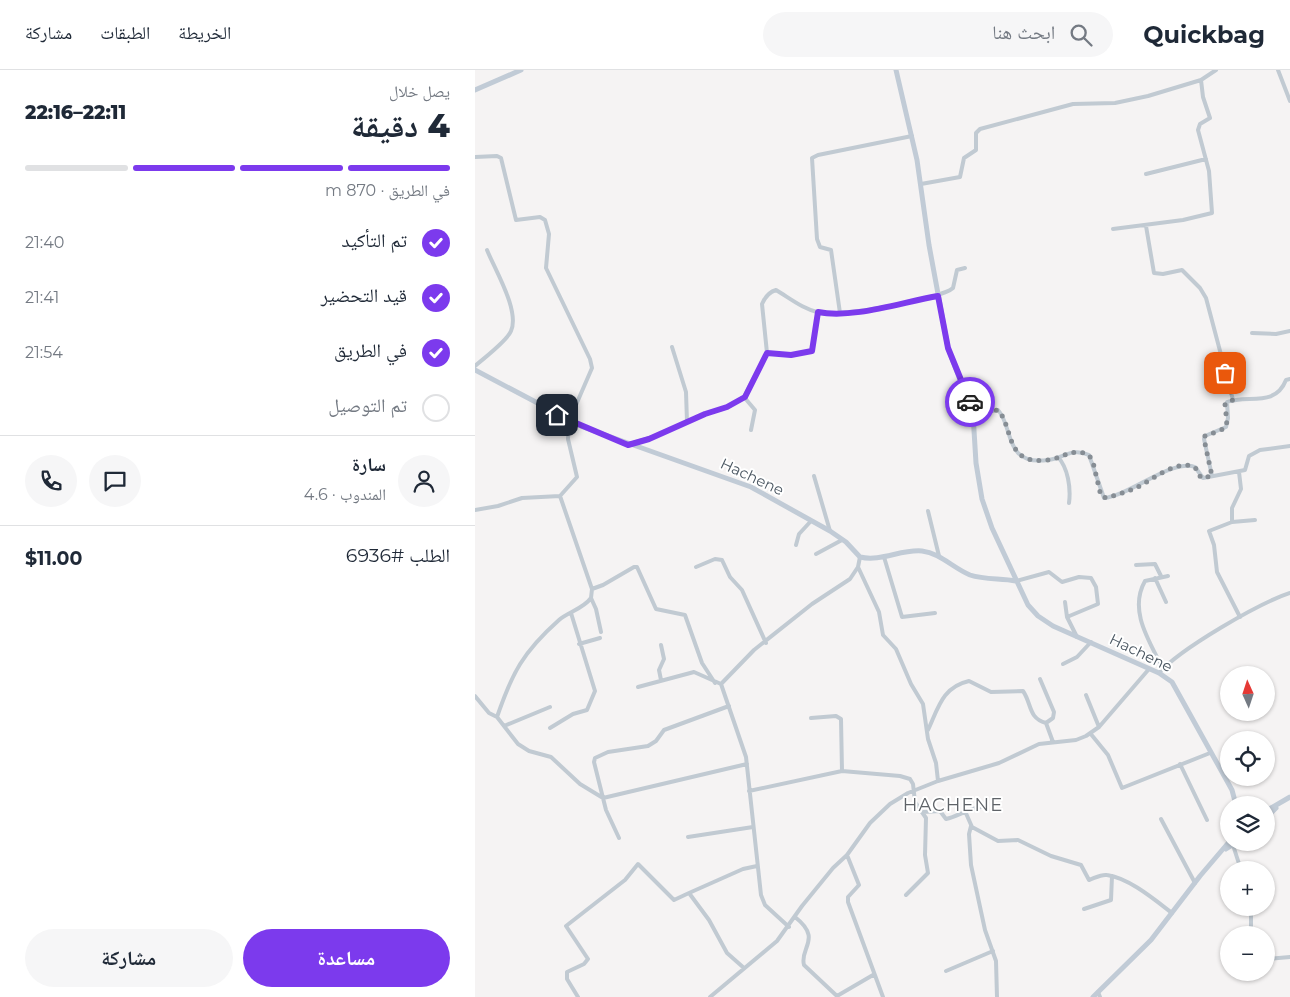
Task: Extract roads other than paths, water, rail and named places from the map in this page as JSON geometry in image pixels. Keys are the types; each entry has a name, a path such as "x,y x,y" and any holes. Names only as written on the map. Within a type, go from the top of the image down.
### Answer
{"street":[{"path":"475,90 521,70"},
{"name":"Hachene","path":"896,70 921,184 948,348 973,414 977,469 982,499 992,528 1016,581 1029,605 1038,616 1077,637 1149,669 1161,671 1177,688 1210,753 1232,790 1233,796"},
{"path":"921,184 960,177 964,158 975,153 976,133 989,126 1073,104 1115,103 1155,94 1201,80 1216,70"},
{"path":"1278,70 1290,101"},
{"path":"1113,229 1146,226 1211,213 1209,171 1198,126 1210,118 1203,97 1201,80"},
{"path":"840,313 831,250 820,247 817,239 812,158 818,155 912,136"},
{"path":"475,157 497,156 501,158 517,220 540,217 546,222 549,234 546,268 590,359 592,368 569,421 568,439 577,477 560,496 522,498 497,506 475,510"},
{"path":"1146,174 1206,159"},
{"path":"1146,226 1155,273 1163,274 1182,270 1188,274 1206,298 1233,400"},
{"path":"475,368 510,333 513,319 510,302 487,250"},
{"path":"628,445 659,436 687,422 727,407 745,397 767,353 762,304 768,294 776,290 799,305 818,312 840,313 938,296 953,288 957,270 965,268"},
{"path":"767,353 791,355 812,351 818,312"},
{"path":"1252,333 1276,334 1290,331"},
{"path":"672,347 685,387 687,422"},
{"name":"Hachene","path":"475,368 569,421 628,445 733,480 770,496 830,531 860,557"},
{"path":"1212,476 1204,437 1226,427 1228,418 1225,404 1233,400 1251,401 1271,396 1282,390 1286,380 1290,379"},
{"path":"745,397 755,410 751,430"},
{"path":"973,414 998,410 1010,441 1021,455 1036,460 1058,457 1074,451 1089,455 1103,498 1136,488 1170,469 1183,466 1195,467 1201,478 1239,472 1245,470 1249,456 1254,452 1273,447 1290,446"},
{"path":"1058,457 1066,471 1070,493 1069,503"},
{"path":"1231,522 1232,508 1241,489 1239,472"},
{"path":"814,476 830,531"},
{"path":"560,496 592,589 591,598 596,609 601,632"},
{"path":"928,510 939,556"},
{"path":"1239,617 1217,572 1214,545 1209,531 1231,522 1255,520"},
{"path":"796,545 799,534 811,521"},
{"path":"816,554 842,540"},
{"path":"721,684 747,657 813,604 849,579 858,567 860,557 884,557 914,551 939,556 976,576 1016,581 1049,572 1062,582 1079,577 1091,578 1096,587 1098,604 1067,617"},
{"path":"884,557 902,617 935,614"},
{"path":"696,567 715,559 722,560 730,577 742,590 766,643"},
{"path":"1136,565 1155,564 1161,576"},
{"path":"592,589 637,567 656,609 685,615 702,663 715,682"},
{"path":"858,567 879,612 883,635 895,649 911,684 922,700 927,732 936,763 938,781"},
{"path":"1169,576 1161,576 1145,581 1139,598 1139,618 1161,671 1239,617 1271,600 1290,593"},
{"path":"1155,578 1165,602"},
{"path":"497,718 523,656 561,619 591,598"},
{"path":"1065,602 1067,617 1077,637"},
{"path":"550,728 573,714 587,710 594,694 595,686 579,644 571,612"},
{"path":"579,644 600,638"},
{"path":"1063,664 1077,657 1091,642"},
{"path":"661,645 664,658 659,670 661,680"},
{"path":"710,997 765,951 789,927 833,868 847,855 879,814 898,798 938,781 999,763 1039,744 1076,740 1090,733 1099,726 1149,669"},
{"path":"638,687 695,672 721,684"},
{"path":"927,732 945,694 953,687 969,681 991,692 1023,691 1033,716 1039,721 1046,722 1053,718 1054,712 1040,679"},
{"path":"721,684 741,738 747,764 759,888 765,905 789,927"},
{"path":"1086,695 1099,726"},
{"path":"475,696 489,713 497,718 518,744 536,754 551,758 580,784 603,798 747,764"},
{"path":"619,838 603,798 595,758 608,752 628,751 652,745 664,730 729,706"},
{"path":"504,726 550,707"},
{"path":"811,718 837,716 841,719 841,771"},
{"path":"1046,722 1053,742"},
{"path":"1090,733 1108,755 1121,788 1210,753"},
{"path":"1180,764 1207,820"},
{"path":"749,791 841,771 907,778 912,781 915,802 926,818 925,854 928,873 907,895"},
{"path":"1275,806 1290,797"},
{"path":"1275,808 1279,804"},
{"path":"922,812 940,811 946,819 981,807"},
{"path":"965,811 971,826 969,834 971,865 985,930 996,961 997,997"},
{"path":"1161,819 1195,883"},
{"path":"971,826 998,841 1018,840 1051,856 1081,865 1087,880 1105,875 1112,876 1143,891 1172,913"},
{"path":"688,837 753,827"},
{"path":"1093,997 1099,995 1144,948 1195,883 1223,851"},
{"path":"847,855 859,885 847,900 873,975 883,997"},
{"path":"578,997 567,978 567,972 588,960 566,928 568,924 625,880 638,864 671,898 677,900 743,869 757,866"},
{"path":"1084,909 1111,900 1112,876"},
{"path":"689,893 709,920 727,953 744,968"},
{"path":"795,917 804,925 808,937 809,946 803,960 804,966 837,997 873,975"},
{"path":"946,971 993,951"},
{"path":"1275,958 1290,957"}],"district":[{"name":"HACHENE","path":"953,805"}]}
